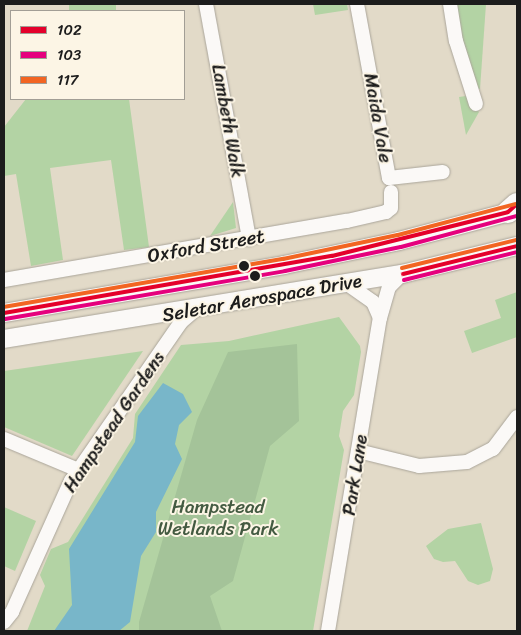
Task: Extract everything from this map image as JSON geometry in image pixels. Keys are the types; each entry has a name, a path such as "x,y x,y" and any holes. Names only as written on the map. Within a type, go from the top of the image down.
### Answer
{"street":[{"name":"Lambeth Walk","path":"206,4 249,239"},
{"name":"Maida Vale","path":"357,4 390,178 443,172"},
{"path":"450,4 456,41 476,104"},
{"name":"Oxford Street","path":"4,280 249,239 386,212 391,208 391,192"},
{"name":"Seletar Aerospace Drive","path":"4,313 284,265 398,242 514,209"},
{"name":"Seletar Aerospace Drive","path":"4,339 402,274 517,246"},
{"name":"Park Lane","path":"328,631 380,318 389,287 402,274"},
{"path":"346,283 373,302 380,318"},
{"name":"Hampstead Gardens","path":"4,622 12,612 78,470 181,322 196,309"},
{"path":"358,451 419,466 466,462 493,449 517,417"},
{"path":"4,439 78,470"}],"green space":[{"path":"69,4 116,4 116,10 69,10"},
{"path":"313,4 347,4 348,10 315,15"},
{"path":"457,4 486,4 480,89 474,88 464,55"},
{"path":"466,96 479,112 466,135 459,97"},
{"path":"25,100 129,100 149,247 124,250 111,160 50,168 63,260 31,266 16,174 4,176 4,127"},
{"path":"233,202 236,228 210,236"},
{"path":"517,292 517,337 472,353 464,331 501,318 495,300"},
{"name":"Hampstead Wetlands Park","path":"339,317 360,346 361,352 354,395 343,411 339,436 344,450 313,631 27,631 45,586 40,575 51,549 68,542 133,438 135,414 181,345 229,341"},
{"path":"297,344 299,421 270,446 233,581 210,596 222,631 139,631 139,622 197,420 228,352"},
{"path":"143,351 72,456 4,427 4,371"},
{"path":"4,507 36,521 15,571 4,566"},
{"path":"481,523 493,569 490,581 478,585 468,581 455,561 443,562 434,559 426,546 448,529"}],"water":[{"path":"163,383 183,394 192,412 179,425 175,444 182,459 156,512 156,532 141,556 130,622 119,631 54,631 72,605 69,549 135,442 138,416"}],"transit line":[{"name":"117","path":"4,307 283,259 398,235 515,204"},
{"name":"102","path":"4,313 332,256 508,212 517,204"},
{"name":"103","path":"5,319 285,271 401,247 517,216"},
{"name":"117","path":"402,268 516,240"},
{"name":"102","path":"403,274 517,246"},
{"name":"103","path":"404,280 517,252"}]}
